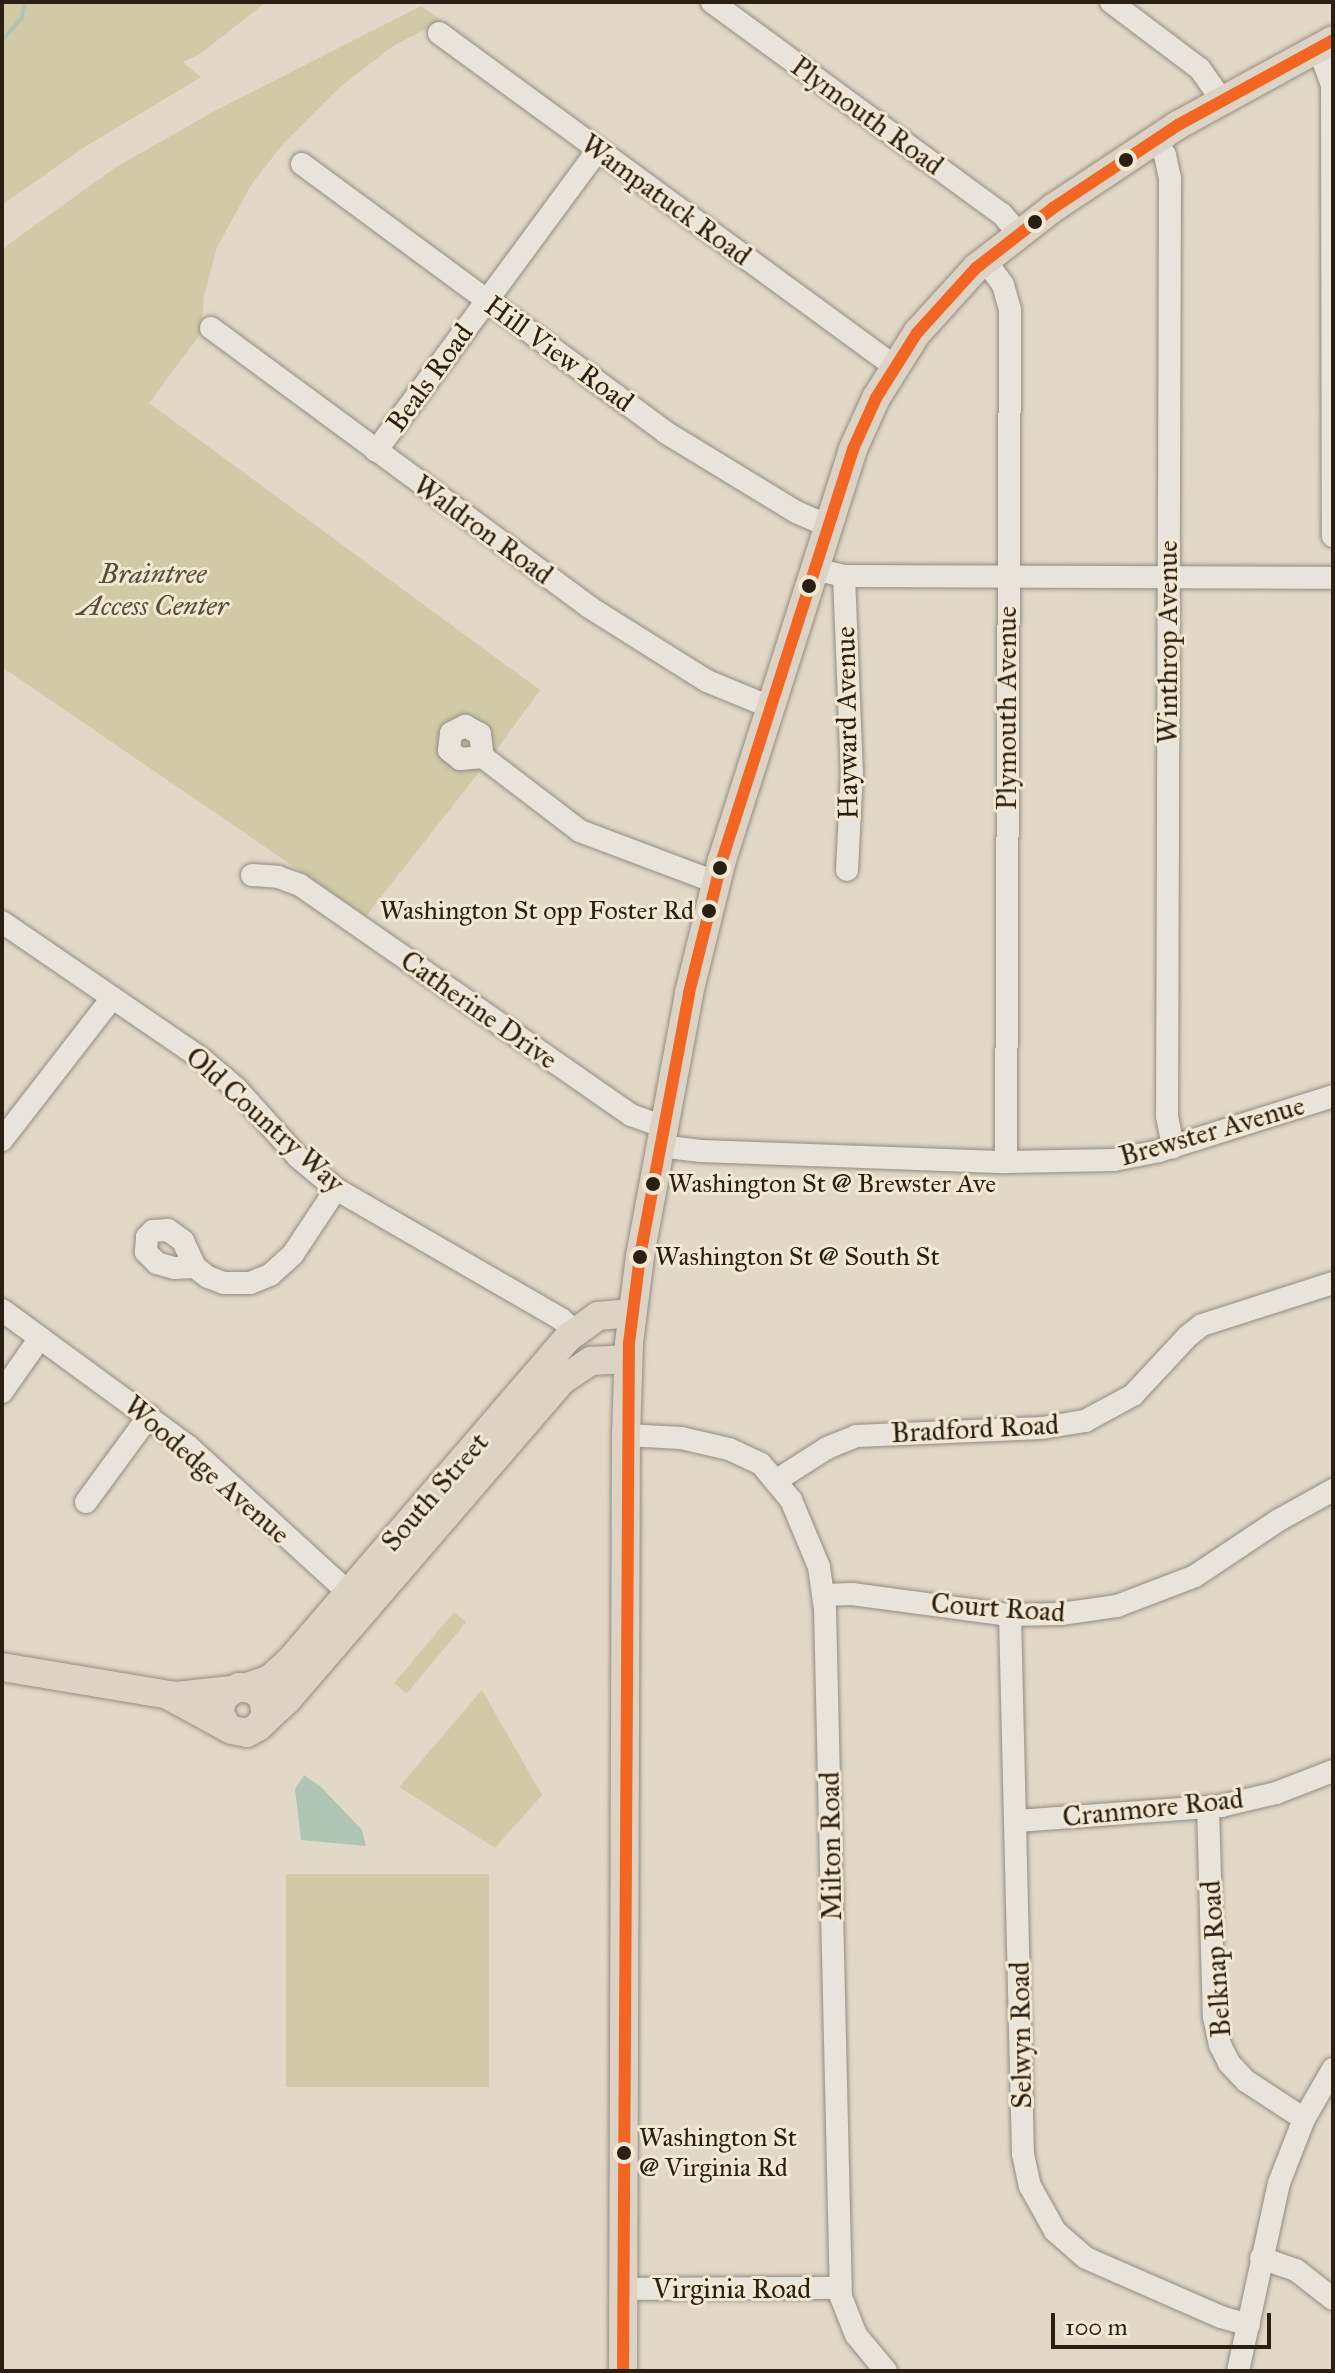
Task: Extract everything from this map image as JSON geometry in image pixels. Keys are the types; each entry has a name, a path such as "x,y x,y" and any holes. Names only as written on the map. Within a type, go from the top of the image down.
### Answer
{"main road":[{"path":"623,2371 628,1359 632,1313 662,1136 698,949 715,882 827,525 861,430 894,366 929,318 985,260 1018,233 1156,139 1326,44"},
{"name":"South Street","path":"260,1725 280,1709 358,1601 575,1331 598,1316 632,1313"},
{"name":"South Street","path":"2,1667 163,1695 185,1696 239,1688 276,1674 358,1601 561,1381 591,1361 628,1359"},
{"path":"239,1688 258,1692 265,1703 266,1715 260,1725 243,1733 228,1728 221,1720 219,1708 239,1688"},
{"name":"South Street","path":"163,1695 194,1707 228,1728"}],"street":[{"name":"Plymouth Road","path":"712,2 1002,214 1018,233"},
{"path":"1111,2 1193,63 1222,100"},
{"name":"Wampatuck Road","path":"439,33 894,366"},
{"path":"1326,44 1332,85 1333,536"},
{"name":"Winthrop Avenue","path":"1156,139 1165,155 1170,179 1167,1116 1173,1147"},
{"name":"Beals Road","path":"376,451 598,150"},
{"name":"Hill View Road","path":"302,164 678,440 796,512 827,525"},
{"name":"Plymouth Avenue","path":"985,260 1003,285 1010,310 1006,1162"},
{"name":"Waldron Road","path":"211,328 530,566 636,638 707,681 770,707"},
{"path":"814,569 844,576 1333,578"},
{"name":"Hayward Avenue","path":"844,576 852,771 847,870"},
{"path":"483,757 580,831 715,882"},
{"name":"Catherine Drive","path":"252,875 278,877 300,885 662,1136"},
{"name":"Old Country Way","path":"2,922 191,1050 228,1080 283,1142 336,1189 561,1319 575,1331"},
{"path":"2,1140 112,998"},
{"name":"Brewster Avenue","path":"662,1136 701,1151 1006,1162 1114,1160 1173,1147 1333,1096"},
{"path":"195,1267 215,1281 231,1284 250,1283 270,1275 300,1245 336,1189"},
{"name":"Bradford Road","path":"777,1480 827,1448 856,1436 1042,1428 1085,1421 1133,1395 1202,1325 1333,1283"},
{"name":"Woodedge Avenue","path":"2,1310 149,1416 200,1457 358,1601"},
{"path":"2,1392 40,1338"},
{"path":"86,1502 149,1416"},
{"name":"Milton Road","path":"626,1435 670,1436 729,1449 761,1464 777,1480 809,1538 824,1595 840,2288 843,2305 856,2335 886,2371"},
{"name":"Court Road","path":"824,1595 852,1594 1010,1615 1090,1612 1156,1594 1207,1569 1279,1520 1333,1490"},
{"name":"Selwyn Road","path":"1010,1615 1023,2154 1035,2198 1055,2231 1086,2258 1207,2311 1249,2325"},
{"name":"Cranmore Road","path":"1017,1821 1208,1807 1262,1797 1333,1771"},
{"name":"Belknap Road","path":"1208,1807 1214,2017 1220,2045 1229,2063 1246,2081 1304,2119"},
{"path":"1238,2371 1279,2183 1304,2119 1333,2069"},
{"path":"1261,2258 1296,2270 1333,2299"},
{"name":"Virginia Road","path":"623,2289 840,2288"}],"green space":[{"path":"2,2 266,2 200,54 183,62 201,77 83,148 2,205"},
{"name":"Braintree Access Center","path":"421,6 442,21 393,46 340,87 284,143 253,182 217,247 204,296 201,333 149,403 540,690 366,916 2,667 2,249 116,167 211,113"},
{"path":"454,1612 466,1622 406,1694 394,1683"},
{"path":"482,1690 542,1795 495,1848 399,1787"},
{"path":"286,1874 489,1874 489,2087 286,2087"}],"shaded area":[{"path":"304,1775 321,1787 362,1830 366,1846 301,1840 295,1789"}],"waterway":[{"path":"2,40 22,18 25,2"}],"transit line":[{"path":"623,2371 629,1343 640,1256 689,993 722,860 853,449 876,398 917,333 976,268 1053,208 1178,125 1333,40"}],"place":[{"name":"Washington St opp Foster Rd","path":"709,911"},
{"name":"Washington St @ Brewster Ave","path":"653,1184"},
{"name":"Washington St @ South St","path":"640,1257"},
{"name":"Washington St @ Virginia Rd","path":"624,2153"}]}
